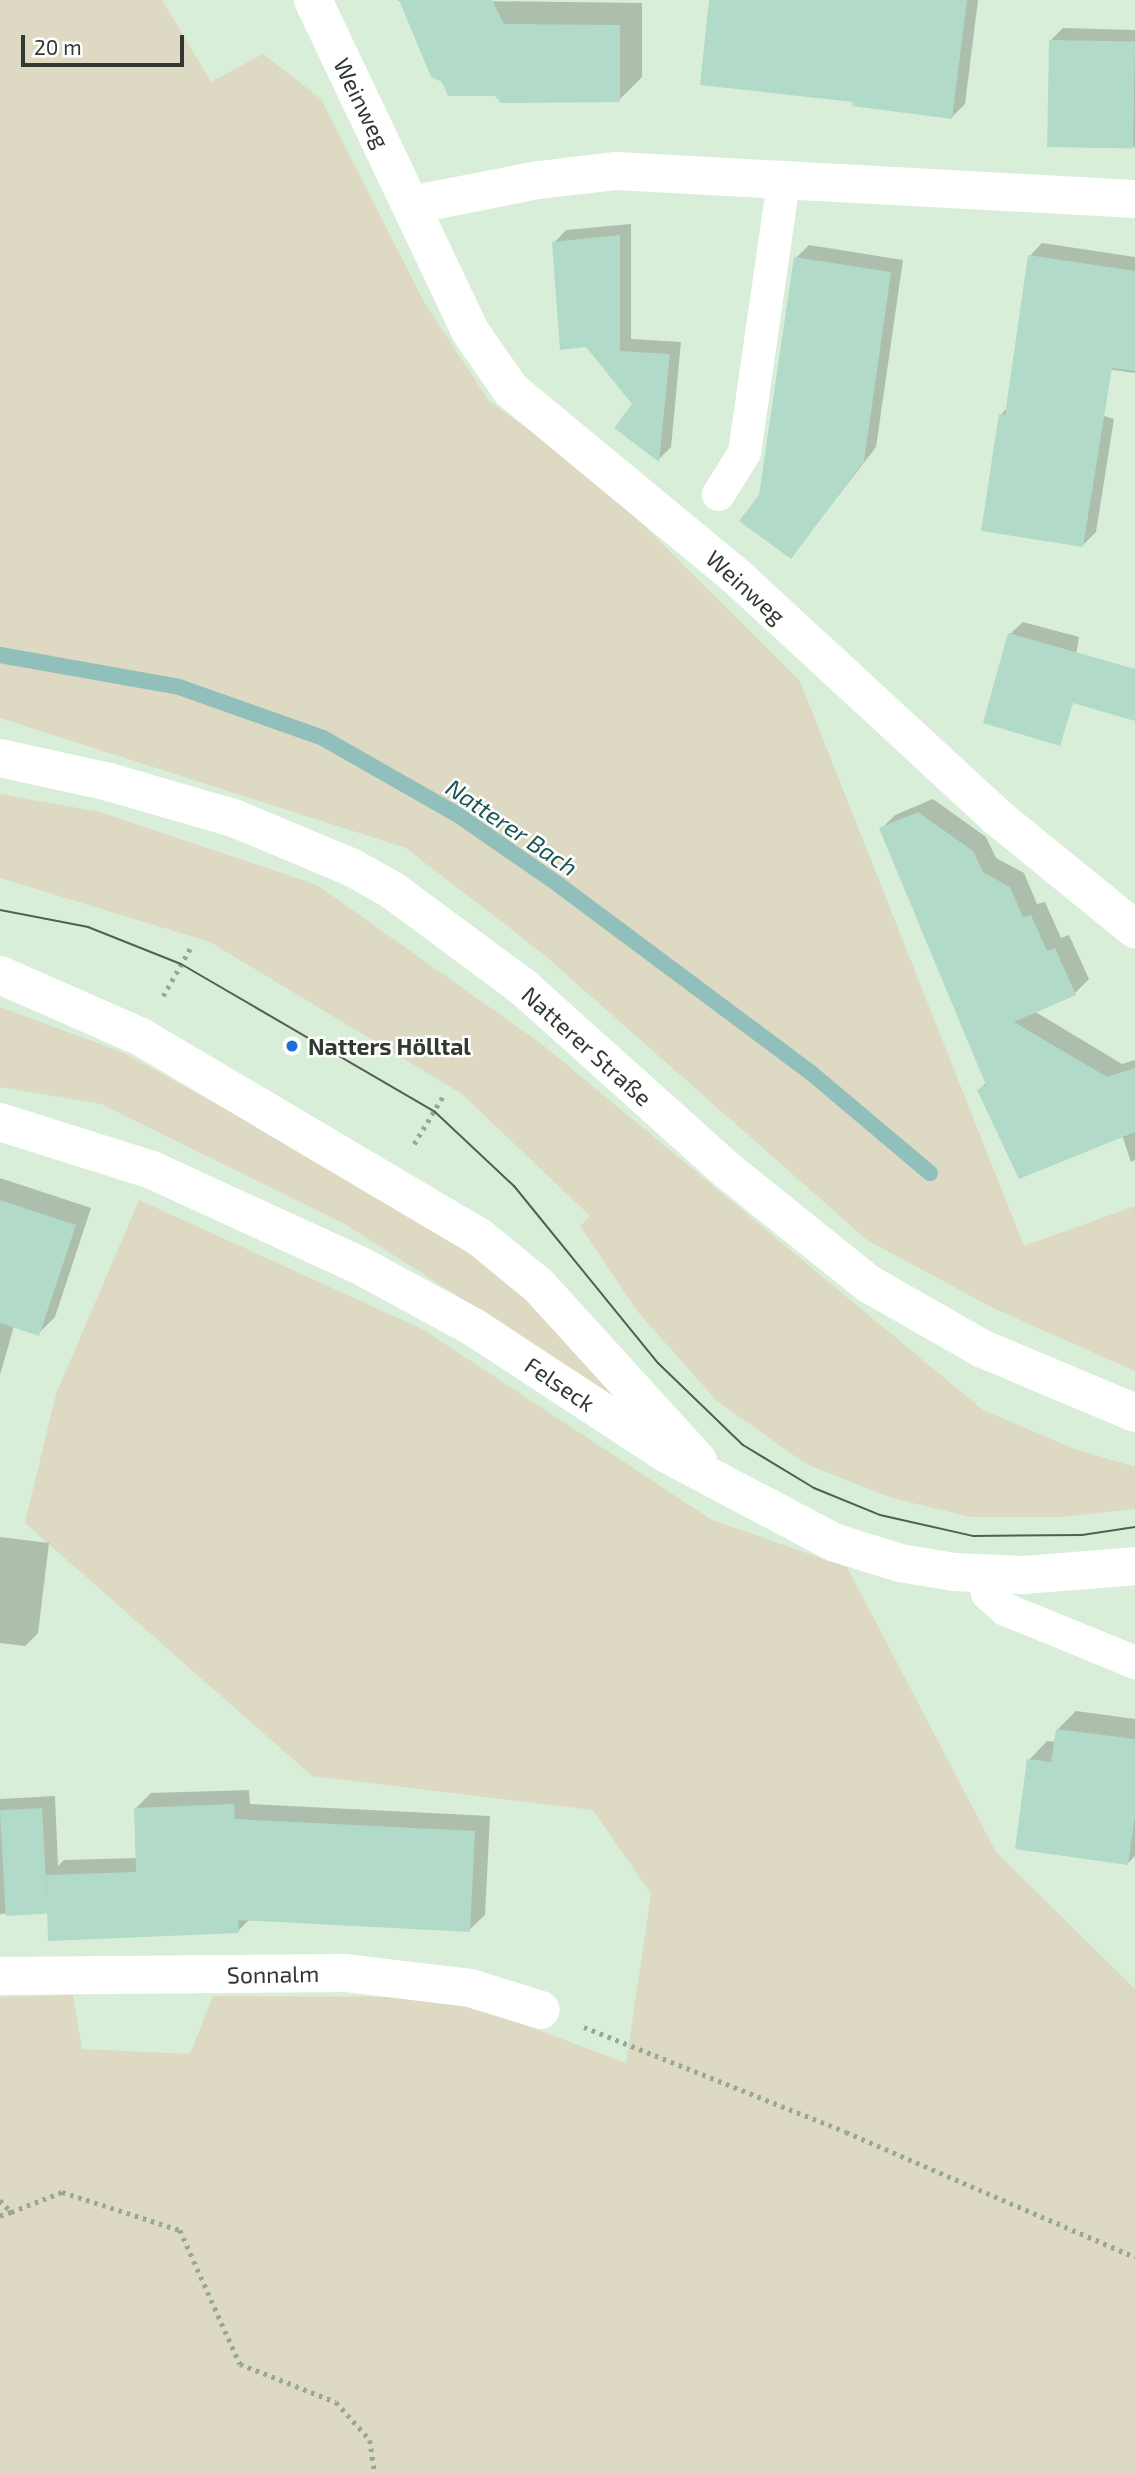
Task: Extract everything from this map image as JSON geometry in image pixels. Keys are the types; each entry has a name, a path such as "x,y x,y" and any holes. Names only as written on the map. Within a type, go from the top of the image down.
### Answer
{"street":[{"name":"Weinweg","path":"313,0 470,331 511,390 736,576 997,817 1135,929"},
{"path":"411,205 577,174 617,172 1135,199"},
{"name":"Natterer Straße","path":"0,758 109,782 236,819 351,867 392,890 523,987 727,1170 869,1284 983,1349 1135,1413"},
{"path":"0,975 141,1037 478,1236 539,1286 713,1478"},
{"name":"Felseck","path":"0,1122 152,1170 361,1266 475,1328 640,1437 806,1530 857,1551 923,1568 983,1574 1061,1574 1135,1566"},
{"name":"Sonnalm","path":"0,1976 345,1973 470,1988 541,2010"}],"lane":[{"path":"719,494 744,452 783,181"},
{"path":"983,1574 987,1593 1004,1609 1135,1662"}],"path":[{"path":"541,2010 834,2127 1135,2257"},
{"path":"0,2216 62,2192 180,2230 240,2364 336,2402 370,2440 374,2474"},
{"path":"0,2200 11,2212"}],"shaded area":[{"path":"0,0 162,0 211,82 263,54 321,99 423,300 489,401 597,479 800,681 1024,1246 1135,1206 1135,1371 995,1309 867,1240 542,953 406,848 0,718"},
{"path":"0,794 100,812 317,885 543,1045 983,1410 1072,1448 1135,1467 1135,1509 1060,1517 971,1517 892,1498 806,1464 716,1400 638,1312 580,1226 590,1216 462,1094 210,942 0,878"},
{"path":"0,1007 124,1053 478,1249 625,1403 345,1224 101,1104 0,1087"},
{"path":"139,1200 424,1330 712,1520 847,1567 996,1852 1135,1989 1135,2474 0,2474 0,1997 73,1995 82,2049 190,2054 213,1996 450,1997 626,2063 651,1894 593,1810 312,1776 25,1523 56,1394"}],"building":[{"path":"399,0 492,0 504,24 620,25 620,102 501,103 495,96 448,96 442,82 431,77"},
{"path":"709,0 967,0 952,119 852,106 853,102 700,85"},
{"path":"1049,40 1135,42 1133,148 1047,147"},
{"path":"620,235 620,351 670,354 659,462 614,428 632,404 586,347 560,350 552,242"},
{"path":"1028,255 1135,271 1135,371 1112,368 1083,547 981,531 999,414 1005,415"},
{"path":"794,257 891,272 864,461 791,559 739,521 759,495"},
{"path":"1008,633 1135,669 1135,721 1073,703 1060,746 983,723"},
{"path":"918,812 973,851 983,872 1010,887 1023,917 1031,915 1047,951 1055,948 1076,995 1014,1022 1107,1077 1135,1068 1135,1132 1019,1179 977,1090 986,1085 879,828"},
{"path":"0,1200 76,1225 39,1336 0,1323"},
{"path":"1056,1729 1135,1739 1135,1816 1128,1865 1015,1849 1027,1759 1051,1762"},
{"path":"234,1804 235,1819 475,1831 470,1932 238,1920 239,1933 48,1941 46,1875 136,1872 134,1808"},
{"path":"42,1808 48,1914 6,1916 0,1810"}],"waterway":[{"name":"Natterer Bach","path":"0,655 179,687 323,738 458,815 559,885 810,1072 930,1173"}],"tram line":[{"path":"0,910 88,927 181,964 434,1111 514,1186 658,1363 743,1445 814,1488 880,1515 973,1536 1082,1535 1135,1527"}],"place":[{"name":"Natters Hölltal","path":"292,1046"}]}
